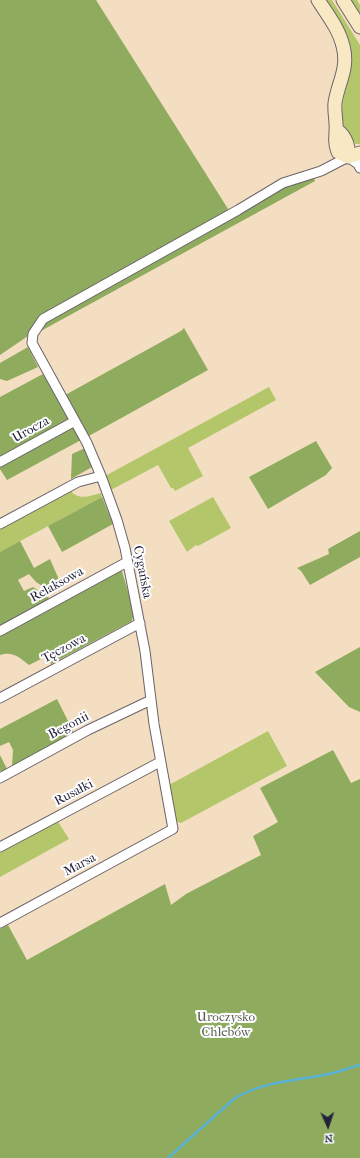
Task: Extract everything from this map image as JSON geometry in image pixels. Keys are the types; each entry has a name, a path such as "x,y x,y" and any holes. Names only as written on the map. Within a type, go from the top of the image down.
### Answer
{"street":[{"path":"318,0 338,31 343,46 345,63 344,76 335,110 336,130 334,141 338,152 354,155 360,168"},
{"path":"343,0 360,28"},
{"name":"Cygańska","path":"173,829 160,762 140,623 117,520 101,476 75,421 32,343 32,338 35,329 43,320 238,210 283,182 321,171 354,155"},
{"name":"Urocza","path":"0,462 75,421"},
{"path":"0,524 78,482 101,476"},
{"name":"Relaksowa","path":"0,631 127,562"},
{"name":"Tęczowa","path":"0,698 140,623"},
{"name":"Begonii","path":"0,778 88,730 151,700"},
{"name":"Rusałki","path":"0,847 160,762"},
{"name":"Marsa","path":"0,923 173,829"}],"green space":[{"path":"0,0 96,0 230,212 41,316 28,336 0,355"},
{"path":"326,0 332,0 360,45 360,144 356,144 347,133 343,122 342,111 351,62 350,42 345,30"},
{"path":"349,0 357,0 360,5 360,17"},
{"path":"306,178 314,178 315,181 39,332 37,340 35,336 44,322 269,194"},
{"path":"184,328 208,370 87,437 64,394 67,394"},
{"path":"28,347 38,367 7,381 0,379 0,363"},
{"path":"43,374 68,418 67,421 0,460 0,397"},
{"path":"269,387 276,400 188,448 203,476 175,491 171,488 158,465 109,491 105,476"},
{"path":"73,425 81,440 7,480 0,469 0,465"},
{"path":"316,441 332,468 326,475 268,509 249,477"},
{"path":"85,448 92,467 71,479 72,454"},
{"path":"70,490 77,496 81,497 101,493 102,497 0,552 0,527"},
{"path":"102,497 113,524 62,552 48,526"},
{"path":"213,497 231,528 198,546 196,545 187,552 169,521"},
{"path":"360,531 360,557 310,585 301,571 297,568 329,554 328,549"},
{"path":"20,541 34,568 50,559 60,582 47,589 36,582 29,574 18,580 24,591 33,587 49,598 48,601 0,628 0,552"},
{"path":"121,568 134,612 132,621 51,664 47,656 29,665 19,657 12,654 0,655 0,634"},
{"path":"360,647 360,712 349,707 315,672"},
{"path":"57,699 75,735 16,767 12,766 13,750 9,742 0,746 0,729"},
{"path":"268,731 287,766 181,823 175,821 169,785"},
{"name":"Uroczysko Chlebów","path":"333,750 351,783 360,779 360,1158 0,1158 0,929 8,925 27,960 165,884 171,905 186,894 261,855 253,836 278,822 260,788"},
{"path":"0,755 7,769 6,772 2,774 0,770"},
{"path":"57,820 69,839 0,877 0,850"}],"waterway":[{"path":"168,1158 235,1098 247,1092 271,1084 321,1076 360,1065"}]}
